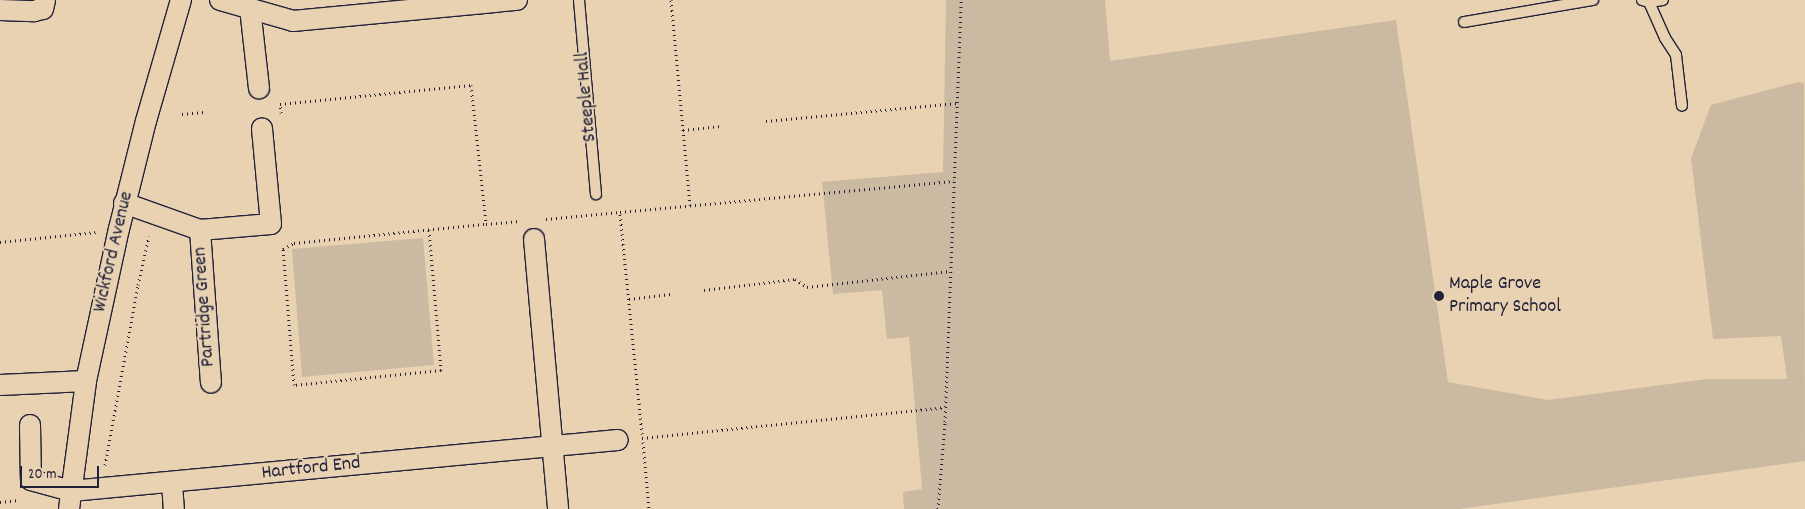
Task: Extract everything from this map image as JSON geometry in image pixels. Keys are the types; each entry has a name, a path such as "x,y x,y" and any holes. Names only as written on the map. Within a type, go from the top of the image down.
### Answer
{"street":[{"path":"0,10 34,11 43,9 45,0"},
{"name":"Wickford Avenue","path":"70,500 86,381 124,203 181,0"},
{"path":"220,0 293,21 517,0"},
{"path":"250,8 259,88"},
{"name":"Partridge Green","path":"124,203 200,230 271,224 262,128"},
{"name":"Partridge Green","path":"200,230 211,383"},
{"path":"534,239 558,509"},
{"path":"0,385 86,381"},
{"name":"Hartford End","path":"30,425 31,480 70,500 172,483 618,440"},
{"path":"172,483 174,509"}],"lane":[{"name":"Steeple Hall","path":"579,0 596,194"},
{"path":"1464,22 1593,0"},
{"path":"1663,0 1646,1 1676,55 1682,106"}],"path":[{"path":"671,0 690,205"},
{"path":"938,509 945,407 961,0"},
{"path":"281,114 280,104 471,85 486,224"},
{"path":"766,121 957,103"},
{"path":"182,114 207,112"},
{"path":"683,130 720,126"},
{"path":"543,219 954,181"},
{"path":"620,212 649,509"},
{"path":"429,230 441,370 294,385 283,249 294,243 524,220"},
{"path":"0,242 119,229"},
{"path":"104,466 138,285 151,229"},
{"path":"292,233 294,243"},
{"path":"704,290 795,279 807,287 950,271"},
{"path":"629,299 671,294"},
{"path":"642,438 945,407"},
{"path":"0,502 25,500"}],"shaded area":[{"name":"Maple Grove Primary School","path":"946,0 1105,0 1110,61 1396,20 1448,382 1548,400 1707,379 1787,379 1781,336 1713,339 1691,158 1711,105 1798,82 1804,83 1805,461 1459,509 904,509 903,492 922,489 909,337 887,339 882,290 833,294 822,182 943,172"},
{"path":"423,238 434,365 302,377 292,249"}],"place":[{"name":"Maple Grove Primary School","path":"1439,296"}]}
